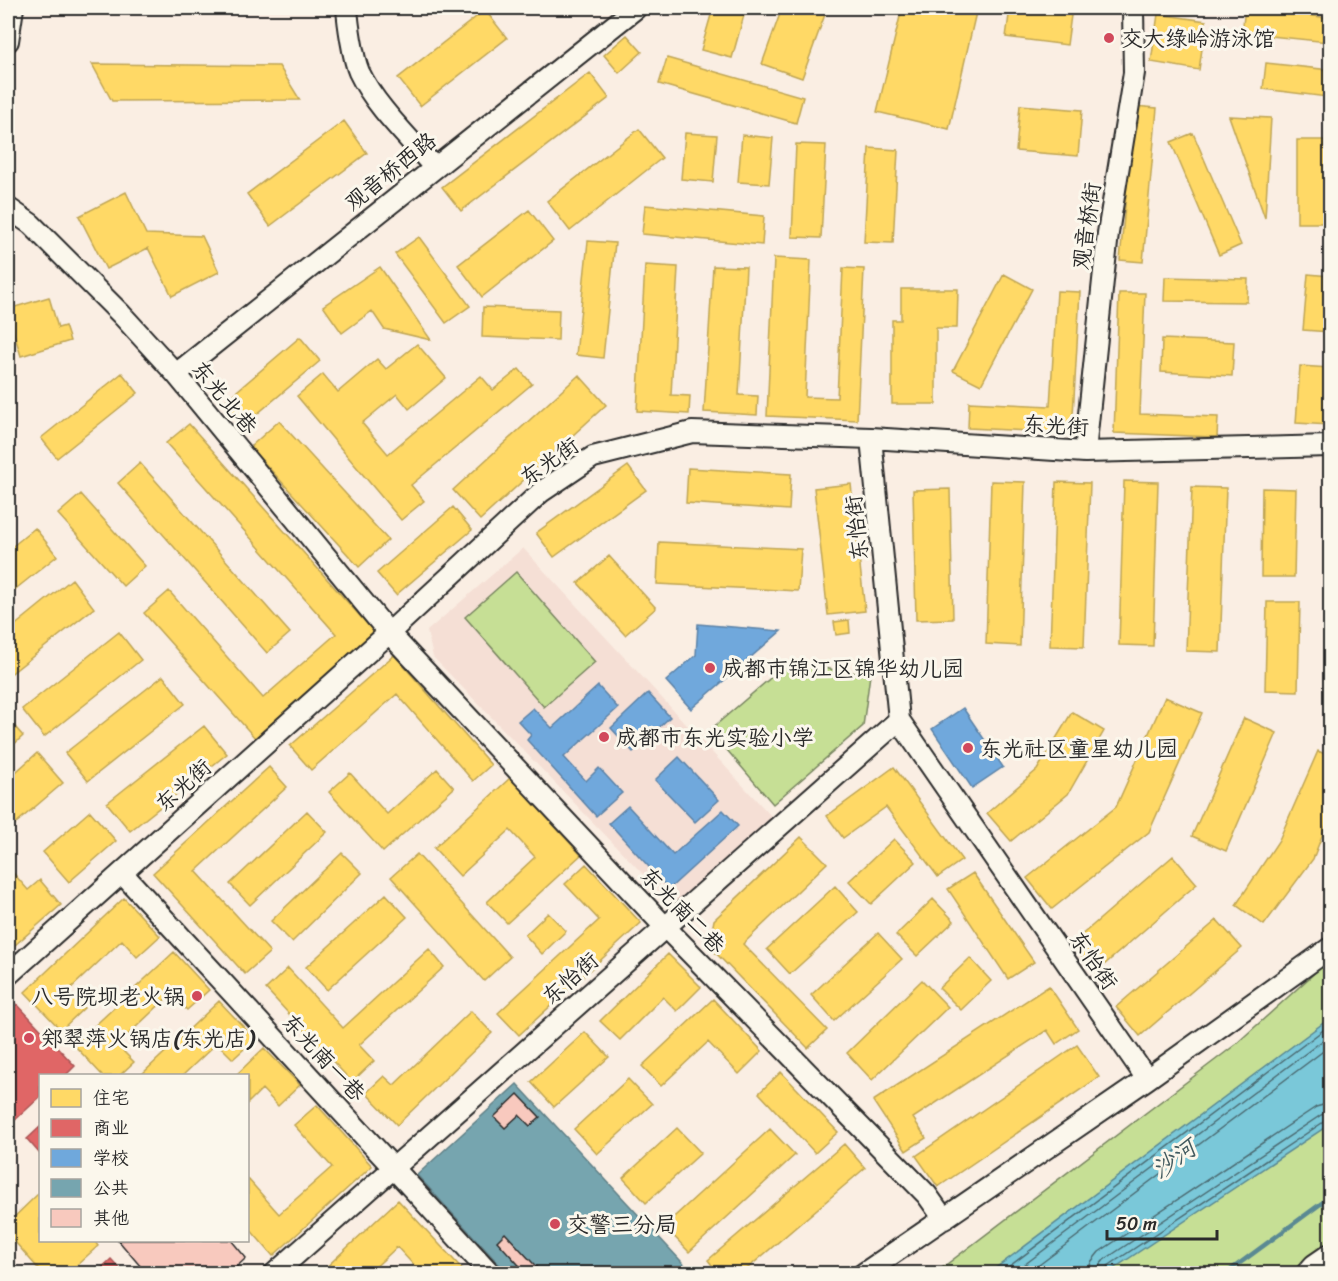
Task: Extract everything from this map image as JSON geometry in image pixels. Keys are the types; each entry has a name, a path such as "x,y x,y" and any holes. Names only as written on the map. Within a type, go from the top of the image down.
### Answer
{"street":[{"path":"8,41 13,8"},
{"path":"347,8 358,70 388,114 434,167"},
{"name":"观音桥西路","path":"176,374 636,8"},
{"name":"观音桥街","path":"1085,452 1108,233 1134,73 1133,8"},
{"name":"东光北巷","path":"8,208 37,230 122,314 176,374 389,633"},
{"name":"东光街","path":"8,975 389,633 541,492 593,457 692,432 871,438 1085,452 1330,446"},
{"name":"东怡街","path":"871,438 899,720 1147,1079"},
{"name":"东光南二巷","path":"389,633 665,927 927,1195 944,1219"},
{"name":"东怡街","path":"274,1274 899,720"},
{"name":"东光南一巷","path":"122,873 491,1274"},
{"path":"863,1274 1147,1079 1330,948"},
{"path":"1306,1274 1330,1254"}],"shaded area":[{"name":"成都市东光实验小学","path":"523,548 772,817 673,905 433,657 427,631"}],"green space":[{"path":"516,572 595,662 544,707 465,617"},
{"path":"788,663 870,675 863,726 773,804 710,730"},
{"path":"1330,959 1330,1273 934,1274 1235,1045"}],"water":[{"name":"沙河","path":"1330,1018 1330,1124 1107,1273 989,1273"}],"building: 住宅":[{"path":"362,8 396,8 396,11"},
{"path":"713,8 746,8 732,58 701,50"},
{"path":"782,8 827,9 802,78 762,64"},
{"path":"902,8 977,8 949,129 877,112"},
{"path":"1010,8 1072,8 1067,45 1006,37"},
{"path":"1245,8 1330,18 1328,42 1242,33"},
{"path":"485,10 507,38 420,106 398,78"},
{"path":"1158,14 1206,21 1199,70 1151,62"},
{"path":"627,35 642,52 619,73 604,55"},
{"path":"667,58 803,97 796,123 659,84"},
{"path":"1266,63 1330,70 1327,97 1263,89"},
{"path":"92,64 279,66 300,100 112,101"},
{"path":"590,73 609,98 461,211 442,187"},
{"path":"1020,105 1082,110 1078,156 1016,151"},
{"path":"1134,106 1157,108 1143,262 1120,260"},
{"path":"1229,116 1271,118 1265,218"},
{"path":"344,121 367,153 270,226 247,194"},
{"path":"639,129 662,158 570,231 547,201"},
{"path":"685,133 717,135 713,182 681,179"},
{"path":"1193,133 1241,245 1219,255 1171,142"},
{"path":"742,135 773,138 769,184 738,182"},
{"path":"1297,140 1329,140 1329,223 1297,223"},
{"path":"796,144 826,145 821,238 792,237"},
{"path":"869,148 898,150 893,243 864,242"},
{"path":"126,192 146,234 202,236 219,272 172,296 148,248 106,269 79,216"},
{"path":"645,205 764,216 762,245 642,234"},
{"path":"529,210 553,241 482,297 458,265"},
{"path":"419,237 470,306 446,323 395,254"},
{"path":"588,241 615,243 603,358 576,355"},
{"path":"774,258 811,260 805,397 837,398 843,268 864,269 857,420 767,416"},
{"path":"645,265 678,267 671,395 690,396 689,414 637,411"},
{"path":"713,266 746,267 739,395 758,396 757,415 704,412"},
{"path":"380,267 431,340 384,329 372,311 342,333 323,306"},
{"path":"1004,274 1032,289 981,385 953,371"},
{"path":"1308,274 1330,276 1330,332 1303,330"},
{"path":"1165,277 1248,279 1247,302 1164,301"},
{"path":"901,289 958,289 957,328 936,328 936,404 892,404 892,320 901,320"},
{"path":"1057,291 1080,292 1072,433 968,428 969,402 1050,406"},
{"path":"1119,293 1145,293 1140,414 1218,417 1217,437 1114,433"},
{"path":"49,297 58,328 65,326 70,341 21,356 12,327 8,328 8,309"},
{"path":"483,307 559,310 558,340 482,337"},
{"path":"300,337 320,361 244,425 224,402"},
{"path":"1162,339 1234,342 1232,376 1161,372"},
{"path":"417,344 446,378 409,409 397,394 362,423 388,454 481,376 493,390 519,369 532,384 411,485 424,501 401,520 297,396 323,374 338,392 377,359 386,369"},
{"path":"1300,366 1330,368 1330,425 1296,423"},
{"path":"122,373 138,393 57,458 41,438"},
{"path":"579,375 606,405 480,520 453,490"},
{"path":"279,421 388,540 359,567 250,447"},
{"path":"189,424 375,633 255,738 144,613 169,591 263,698 336,634 166,443"},
{"path":"140,463 290,633 267,653 118,483"},
{"path":"628,466 646,490 554,557 536,533"},
{"path":"688,468 791,474 789,510 686,503"},
{"path":"991,481 1025,482 1020,646 986,644"},
{"path":"1124,481 1158,482 1153,646 1119,645"},
{"path":"1056,482 1090,483 1084,647 1050,646"},
{"path":"851,484 865,611 828,615 814,488"},
{"path":"1192,487 1226,488 1220,652 1186,651"},
{"path":"1262,488 1296,489 1294,577 1261,577"},
{"path":"950,489 953,619 916,620 913,490"},
{"path":"81,494 145,566 123,586 58,514"},
{"path":"453,507 472,530 396,595 377,573"},
{"path":"35,528 57,556 8,595 8,550"},
{"path":"659,542 801,549 798,591 657,584"},
{"path":"609,556 656,608 625,635 578,583"},
{"path":"72,579 94,608 8,676 8,631"},
{"path":"1267,602 1300,602 1298,691 1265,690"},
{"path":"849,620 850,633 836,635 834,622"},
{"path":"119,632 141,660 44,737 22,709"},
{"path":"394,655 491,765 473,781 397,694 311,770 290,746"},
{"path":"163,676 185,704 88,781 65,753"},
{"path":"1165,697 1202,713 1149,832 1052,909 1027,878 1116,807"},
{"path":"1072,712 1104,731 1068,794 1011,841 987,813 1037,770"},
{"path":"1244,718 1277,733 1226,851 1192,836"},
{"path":"8,719 23,736 8,750"},
{"path":"204,726 227,754 130,831 107,803"},
{"path":"1318,751 1330,756 1330,815 1313,859 1264,925 1236,905 1279,840"},
{"path":"37,753 63,783 15,824 8,815 8,779"},
{"path":"269,767 287,787 196,871 270,952 245,974 153,873"},
{"path":"894,767 962,860 938,877 886,807 843,838 827,816"},
{"path":"437,769 454,788 383,852 329,792 350,773 387,814"},
{"path":"510,778 581,855 507,923 487,902 535,857 510,830 460,876 434,848"},
{"path":"90,811 116,841 69,882 43,852"},
{"path":"307,811 327,832 250,905 230,884"},
{"path":"801,837 827,863 743,944 827,1030 808,1048 709,946 714,920"},
{"path":"894,839 916,862 871,904 849,881"},
{"path":"342,853 362,873 292,942 271,921"},
{"path":"417,854 510,957 484,981 391,877"},
{"path":"1173,856 1197,884 1096,972 1071,944"},
{"path":"586,864 641,923 519,1035 498,1013 599,920 565,884"},
{"path":"8,867 28,890 40,880 61,905 8,951"},
{"path":"973,873 1034,962 1008,979 948,889"},
{"path":"835,886 858,912 790,974 767,949"},
{"path":"386,894 407,917 327,990 306,967"},
{"path":"124,898 160,936 137,957 122,940 68,991 84,1008 61,1030 25,992"},
{"path":"933,899 954,921 917,956 896,935"},
{"path":"548,913 566,931 542,954 525,935"},
{"path":"1217,920 1242,948 1140,1036 1116,1007"},
{"path":"878,933 902,959 834,1021 811,995"},
{"path":"429,949 444,967 359,1045 374,1061 352,1082 266,989 288,968 343,1028"},
{"path":"174,952 209,990 187,1010 171,994 117,1045 134,1062 121,1074 101,1074 74,1045"},
{"path":"668,954 701,987 677,1011 663,997 620,1040 600,1021"},
{"path":"970,958 991,981 961,1010 939,988"},
{"path":"922,980 948,1007 872,1080 847,1053"},
{"path":"1049,986 1078,1029 1056,1044 1047,1030 913,1118 926,1138 906,1151 873,1101"},
{"path":"713,999 762,1051 739,1074 708,1042 661,1086 642,1066"},
{"path":"219,1001 255,1039 233,1059 217,1043 184,1074 142,1074"},
{"path":"471,1011 492,1033 397,1125 366,1093 384,1076 394,1085"},
{"path":"585,1032 609,1057 554,1107 531,1082"},
{"path":"1077,1045 1099,1077 938,1187 916,1156"},
{"path":"264,1048 300,1085 278,1106 262,1089 249,1102 249,1074 237,1074"},
{"path":"781,1072 838,1132 815,1153 759,1093"},
{"path":"628,1079 652,1104 597,1154 574,1129"},
{"path":"317,1105 372,1166 273,1256 249,1228 249,1180 279,1214 332,1167 294,1125"},
{"path":"548,1128 566,1148 493,1215 475,1196"},
{"path":"677,1128 701,1153 646,1203 623,1178"},
{"path":"770,1129 795,1155 689,1252 664,1226"},
{"path":"844,1144 865,1168 741,1274 719,1274 708,1260"},
{"path":"39,1193 39,1242 95,1242 98,1246 67,1274 43,1274 8,1234 8,1223"},
{"path":"398,1200 467,1274 422,1274 397,1247 368,1274 319,1274"},
{"path":"614,1208 632,1227 614,1245 595,1226"}],"building: 商业":[{"path":"17,1004 75,1066 67,1074 39,1074 39,1098 12,1123 8,1118 8,1012"},
{"path":"39,1128 39,1153 27,1139"},
{"path":"111,1259 125,1274 95,1274"}],"building: 学校":[{"name":"成都市锦江区锦华幼儿园","path":"698,624 781,631 691,709 666,681 696,655"},
{"path":"598,686 618,708 564,757 586,781 599,768 622,793 596,816 527,740 531,735 518,721 533,708 552,728"},
{"path":"648,693 670,717 633,752 611,728"},
{"name":"东光社区童星幼儿园","path":"963,708 1003,767 972,788 932,729"},
{"path":"679,757 719,800 695,822 655,780"},
{"path":"628,806 673,855 723,810 738,826 669,889 609,823"}],"building: 公共":[{"name":"交警三分局","path":"517,1084 693,1274 508,1274 417,1175"}],"building: 其他":[{"path":"518,1094 540,1117 530,1126 519,1115 505,1128 494,1117"},
{"path":"505,1233 543,1274 527,1274 497,1241"},
{"path":"120,1242 233,1242 246,1258 229,1274 147,1274"}],"waterway":[{"path":"1225,1274 1330,1197"}],"place":[{"name":"交大绿岭游泳馆","path":"1109,38"},
{"name":"成都市锦江区锦华幼儿园","path":"710,668"},
{"name":"成都市东光实验小学","path":"604,737"},
{"name":"东光社区童星幼儿园","path":"968,748"},
{"name":"八号院坝老火锅","path":"197,996"},
{"name":"郑翠萍火锅店(东光店)","path":"29,1038"},
{"name":"交警三分局","path":"555,1224"}]}
